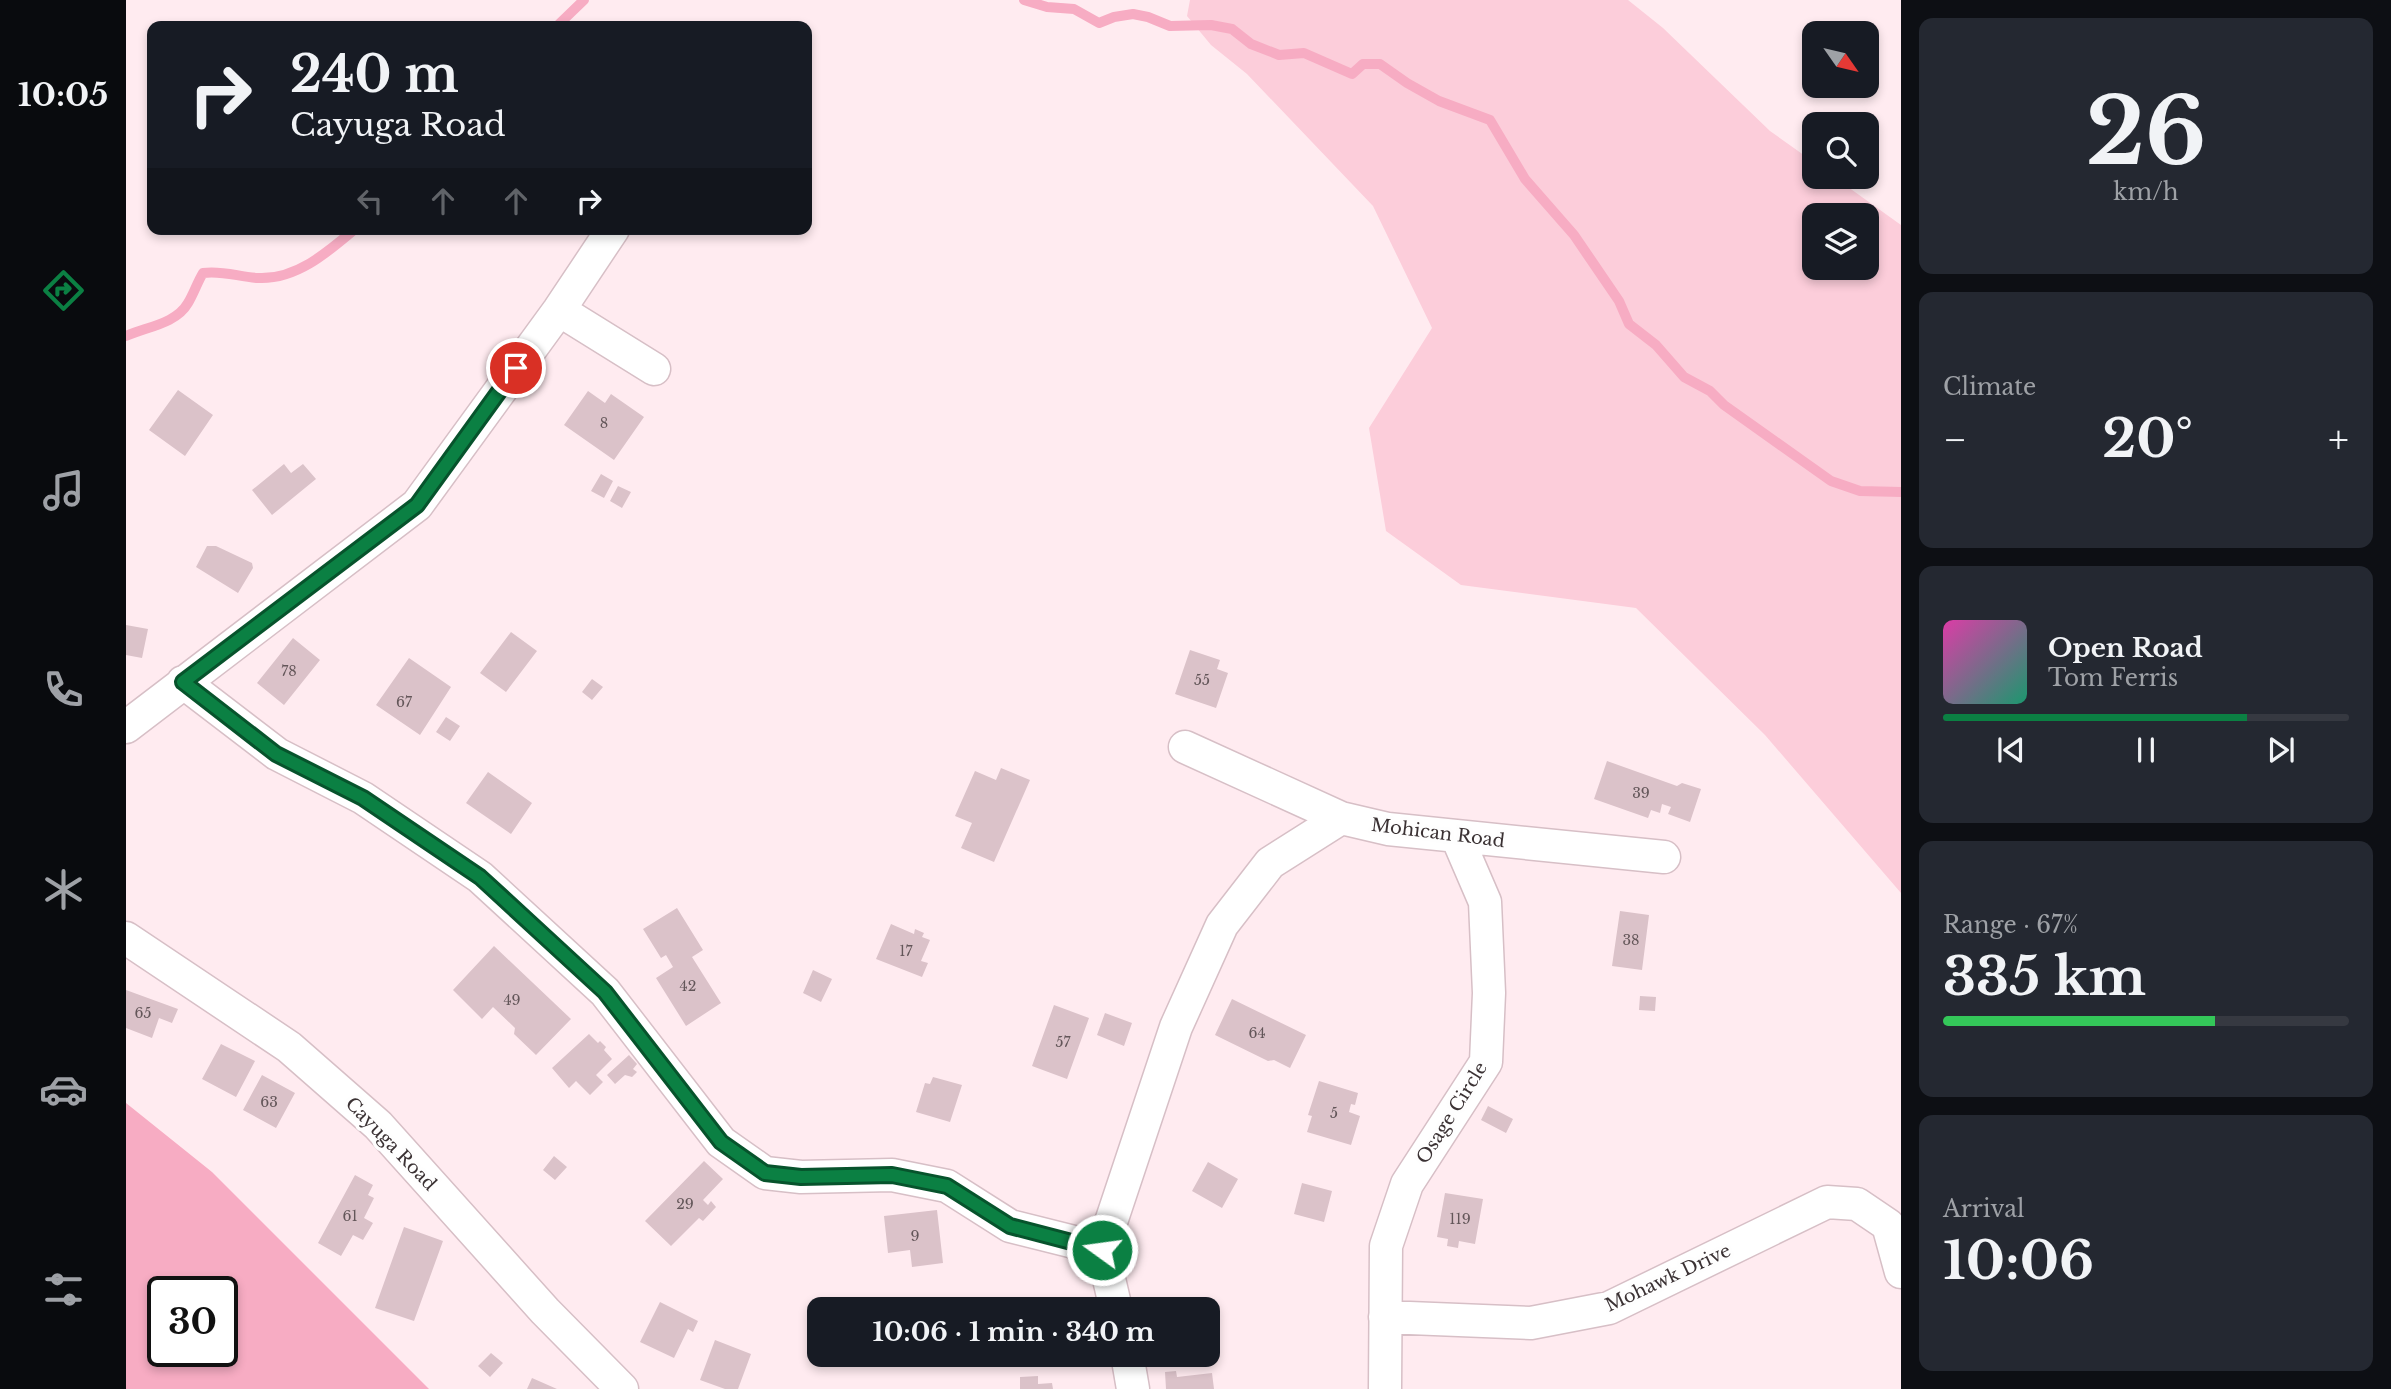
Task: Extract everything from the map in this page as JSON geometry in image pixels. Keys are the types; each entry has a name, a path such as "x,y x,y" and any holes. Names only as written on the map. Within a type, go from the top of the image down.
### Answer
{"street":[{"path":"126,727 417,505 559,310 609,235"},
{"path":"559,310 654,369"},
{"path":"183,682 276,754 363,798 480,877 605,992 721,1142 765,1173 801,1177 892,1175 947,1186 1010,1226 1102,1250"},
{"name":"Mohican Road","path":"1185,747 1341,818 1388,829 1664,857"},
{"path":"1113,1297 1102,1250 1176,1027 1222,925 1270,863 1341,818"},
{"name":"Osage Circle","path":"1385,1389 1386,1246 1407,1184 1486,1062 1489,993 1485,902 1457,837"},
{"name":"Cayuga Road","path":"126,938 289,1047 378,1125 545,1311 622,1389"},
{"name":"Mohawk Drive","path":"1385,1317 1531,1323 1609,1308 1827,1202 1857,1204 1888,1225 1901,1272"},
{"path":"1130,1367 1133,1389"}],"shaded area":[{"path":"1190,0 1628,0 1663,28 1770,131 1802,154 1802,189 1851,189 1870,203 1802,203 1802,280 1879,280 1879,209 1901,225 1901,893 1765,735 1636,608 1461,585 1386,531 1369,428 1432,328 1373,206 1247,74 1211,45 1187,16"},
{"path":"126,1103 212,1172 429,1389 126,1389"}],"building":[{"path":"178,390 213,415 185,456 149,430"},
{"path":"588,391 605,403 611,394 644,417 614,460 564,425"},
{"path":"284,464 291,473 303,464 316,479 272,515 252,490"},
{"path":"601,474 613,481 604,498 591,491"},
{"path":"618,486 631,492 622,508 610,501"},
{"path":"207,546 216,546 252,563 253,568 238,593 196,567"},
{"path":"126,625 148,629 142,658 126,655"},
{"path":"511,632 537,651 506,692 480,673"},
{"path":"293,638 320,660 284,705 257,683"},
{"path":"1190,650 1220,660 1217,669 1228,673 1216,708 1175,694"},
{"path":"409,658 451,687 420,735 376,705"},
{"path":"592,679 603,687 592,700 582,692"},
{"path":"446,717 460,726 450,741 436,732"},
{"path":"1607,761 1677,786 1682,783 1701,789 1690,822 1668,814 1671,807 1662,804 1660,813 1651,810 1648,818 1594,799"},
{"path":"1001,768 1030,780 994,862 961,848 972,823 955,816 975,771 996,780"},
{"path":"488,772 532,803 511,834 466,803"},
{"path":"677,908 703,950 692,957 721,1003 686,1026 656,978 673,967 666,955 661,958 643,929"},
{"path":"1620,911 1649,915 1642,970 1612,966"},
{"path":"891,924 914,934 915,929 924,933 922,937 930,940 921,961 928,963 922,977 876,959"},
{"path":"494,946 571,1019 536,1055 514,1034 515,1028 493,1007 482,1019 453,990"},
{"path":"813,970 832,979 821,1002 803,993"},
{"path":"126,990 178,1009 172,1023 159,1018 152,1038 126,1028"},
{"path":"1640,996 1656,997 1655,1011 1639,1010"},
{"path":"1232,999 1306,1035 1290,1068 1274,1060 1268,1061 1215,1035"},
{"path":"1054,1005 1089,1018 1067,1079 1032,1066"},
{"path":"1105,1013 1132,1023 1124,1046 1097,1035"},
{"path":"589,1034 606,1047 604,1050 612,1059 596,1075 603,1082 590,1095 576,1081 569,1088 552,1068"},
{"path":"221,1044 255,1061 236,1097 202,1079"},
{"path":"629,1055 637,1064 633,1069 637,1072 632,1077 625,1075 615,1084 607,1075"},
{"path":"262,1075 295,1093 276,1128 243,1110"},
{"path":"933,1077 962,1085 950,1122 916,1112 925,1083 930,1084"},
{"path":"1319,1081 1358,1093 1355,1105 1351,1104 1349,1112 1360,1116 1351,1145 1307,1132 1312,1116 1308,1115"},
{"path":"1488,1106 1513,1119 1506,1133 1481,1120"},
{"path":"554,1156 567,1167 555,1180 543,1170"},
{"path":"704,1161 723,1179 703,1200 708,1205 711,1201 716,1207 703,1221 699,1218 671,1246 645,1221"},
{"path":"1208,1162 1238,1179 1222,1208 1192,1191"},
{"path":"355,1175 373,1185 368,1195 374,1198 364,1218 373,1223 363,1240 353,1235 341,1256 318,1243"},
{"path":"1302,1183 1332,1191 1324,1222 1294,1214"},
{"path":"1445,1193 1483,1199 1475,1244 1459,1241 1458,1248 1447,1246 1448,1239 1437,1237"},
{"path":"937,1210 943,1263 912,1267 910,1250 888,1253 884,1216"},
{"path":"404,1227 443,1241 414,1321 375,1308"},
{"path":"660,1302 698,1321 693,1332 688,1329 674,1358 640,1342"},
{"path":"715,1340 751,1354 738,1389 725,1389 700,1380"},
{"path":"491,1353 503,1363 490,1377 478,1366"},
{"path":"1176,1371 1177,1377 1212,1373 1214,1389 1166,1389 1165,1372"},
{"path":"1038,1376 1038,1384 1052,1383 1053,1389 1020,1389 1020,1377"},
{"path":"532,1378 557,1389 527,1389"}],"waterway":[{"path":"562,21 584,0"},
{"path":"1024,0 1047,7 1074,9 1099,23 1133,14 1170,26 1211,25 1232,29 1251,44 1279,55 1304,53 1352,74 1363,64 1380,64 1439,101 1490,120 1525,179 1574,235 1619,301 1629,324 1656,345 1684,377 1710,391 1724,405 1831,481 1860,491 1901,492"},
{"path":"126,336 176,316 188,303 203,273 217,272 258,278 285,274 311,263 348,235"}],"route":[{"path":"516,368 417,505 183,682 276,754 363,798 480,877 605,992 721,1142 765,1173 801,1177 892,1175 947,1186 1010,1226 1102,1250"}]}
